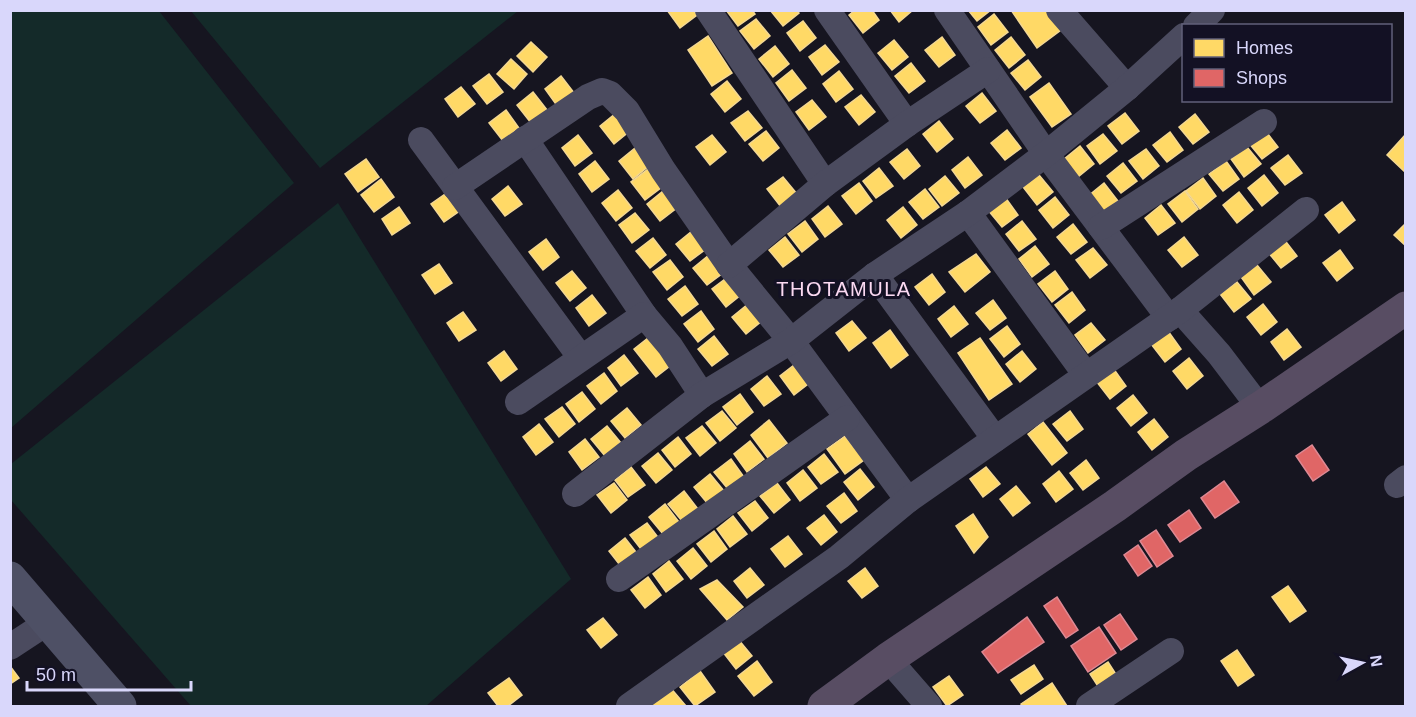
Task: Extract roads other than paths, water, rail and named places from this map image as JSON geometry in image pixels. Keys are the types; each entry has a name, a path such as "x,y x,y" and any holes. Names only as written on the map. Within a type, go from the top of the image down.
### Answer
{"highway":[{"path":"824,706 1186,455 1260,408 1406,308"}],"main road":[{"path":"10,578 48,622 111,704"}],"street":[{"path":"708,10 825,184"},
{"path":"826,10 907,124"},
{"path":"946,10 1046,154 1101,227 1174,314 1218,354 1260,408"},
{"path":"1059,10 1127,88"},
{"path":"1198,24 1212,10"},
{"path":"575,494 702,395 791,341 875,274 968,213 1046,154 1127,88 1182,38"},
{"path":"729,265 825,184 907,124 988,70"},
{"path":"455,187 588,97 602,92 610,93 627,111 663,170 729,265 791,341 908,500"},
{"path":"1101,227 1264,122"},
{"path":"525,139 644,315 670,346 702,395"},
{"path":"421,140 581,357"},
{"path":"629,706 839,557 908,500 1174,314 1306,210"},
{"path":"968,213 1086,375"},
{"path":"875,274 995,439"},
{"path":"518,402 644,315"},
{"path":"619,579 847,418"},
{"path":"10,647 48,622"},
{"path":"1089,706 1171,651"},
{"path":"888,660 929,706"}],"district":[{"name":"THOTAMULA","path":"844,289"}]}
